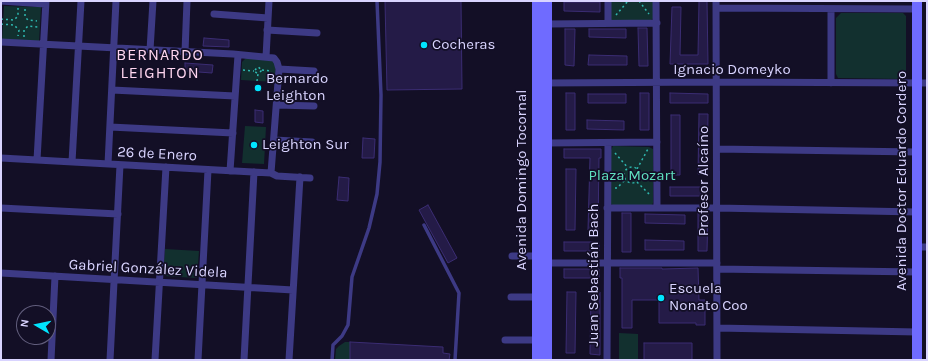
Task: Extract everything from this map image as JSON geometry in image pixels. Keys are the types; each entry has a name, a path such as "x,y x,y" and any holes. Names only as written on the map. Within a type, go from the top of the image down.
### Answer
{"main road":[{"name":"Avenida Domingo Tocornal","path":"537,1 547,143 547,360"},
{"name":"Avenida Domingo Tocornal","path":"537,360 537,256 542,83 547,24 547,1"},
{"name":"Avenida Doctor Eduardo Cordero","path":"917,5 922,83 917,152 917,212 922,247 917,272 917,360"}],"street":[{"path":"1,1 46,3 37,160"},
{"path":"72,162 81,1"},
{"path":"108,164 116,1"},
{"path":"150,50 152,1"},
{"path":"185,52 187,1"},
{"path":"266,57 269,1"},
{"path":"608,1 608,24"},
{"path":"656,1 657,83 655,142 657,206"},
{"path":"716,5 832,9 917,5"},
{"name":"Profesor Alcaíno","path":"716,5 717,360"},
{"path":"831,83 832,9"},
{"path":"214,14 268,18"},
{"path":"547,24 657,23"},
{"path":"267,30 317,33"},
{"path":"1,42 274,58 277,62 277,105 271,173"},
{"path":"230,171 238,55"},
{"path":"277,70 314,72"},
{"name":"Ignacio Domeyko","path":"542,83 922,83"},
{"path":"112,90 235,96"},
{"path":"277,105 314,106"},
{"path":"110,126 233,133"},
{"path":"274,140 312,142"},
{"path":"547,143 608,144 655,142"},
{"name":"Juan Sebastián Bach","path":"607,360 608,144"},
{"path":"717,149 917,152"},
{"name":"26 de Enero","path":"1,158 271,173 277,176 310,178"},
{"path":"110,360 120,165"},
{"path":"155,360 166,168"},
{"path":"198,360 208,170"},
{"path":"244,360 254,172"},
{"path":"289,360 300,178"},
{"path":"607,208 657,206 917,212"},
{"path":"1,208 118,214"},
{"path":"512,256 537,256"},
{"path":"547,263 607,263 917,272"},
{"name":"Gabriel González Videla","path":"1,273 293,290"},
{"path":"50,360 55,276"},
{"path":"511,297 537,297"},
{"path":"717,328 917,332"},
{"path":"505,340 537,340"}],"lane":[{"path":"332,360 333,345 342,336 348,325 352,277 369,228 377,194 380,162 381,96 377,1"},
{"path":"424,225 458,293 455,360"}],"path":[{"path":"608,24 628,1"},
{"path":"639,1 657,23"},
{"path":"1,19 14,20 18,16 22,3"},
{"path":"22,3 24,17 28,20 44,24"},
{"path":"1,24 14,25 19,30 21,43"},
{"path":"21,43 24,30 28,26 44,24"},
{"path":"254,71 258,67 262,70 277,70"},
{"path":"243,70 254,71 258,74"},
{"path":"258,81 258,74 262,70"},
{"path":"637,169 655,142"},
{"path":"608,144 628,168"},
{"path":"628,168 634,167 641,174 638,182"},
{"path":"628,168 625,172 626,180 632,184 638,182"},
{"path":"608,188 617,188 626,180"},
{"path":"638,182 657,206"}],"green space":[{"path":"610,1 655,1 654,18 651,20 611,20"},
{"path":"4,6 41,7 39,42 2,40"},
{"path":"841,13 903,13 906,16 906,76 902,79 838,78 836,74 836,18"},
{"path":"246,58 272,60 276,65 275,82 241,80 242,62"},
{"name":"Leighton Sur","path":"245,126 266,127 264,164 242,163"},
{"name":"Plaza Mozart","path":"613,146 649,147 653,149 653,203 651,206 614,206 610,203 611,150"},
{"path":"165,249 199,251 197,278 163,276"},
{"path":"619,333 638,334 638,360 619,360"},
{"path":"345,342 350,342 350,360 335,360 336,349"}],"building":[{"name":"Cocheras","path":"385,1 461,1 462,89 387,90"},
{"path":"699,1 707,1 708,64 670,64 672,7 681,7 680,55 698,55"},
{"path":"564,2 600,2 600,12 564,11"},
{"path":"638,28 647,28 648,66 639,66"},
{"path":"565,29 575,29 574,66 565,65"},
{"path":"589,29 626,29 626,38 589,37"},
{"path":"204,38 229,40 229,47 203,46"},
{"path":"589,55 627,56 627,65 588,65"},
{"path":"185,63 213,65 212,73 185,71"},
{"path":"566,93 575,93 575,130 566,130"},
{"path":"640,93 649,93 649,130 640,130"},
{"path":"670,93 708,94 708,103 670,103"},
{"path":"588,94 626,94 626,103 588,103"},
{"path":"255,110 263,111 263,123 255,122"},
{"path":"699,114 708,114 707,174 698,174"},
{"path":"671,115 680,115 680,175 671,175"},
{"path":"587,120 624,121 624,130 587,129"},
{"path":"363,138 375,139 374,158 362,158"},
{"path":"564,149 601,149 601,158 599,158 598,230 588,230 590,158 564,158"},
{"path":"566,169 576,169 575,230 566,230"},
{"path":"339,177 349,178 348,201 337,200"},
{"path":"670,187 707,187 707,196 670,196"},
{"path":"428,205 457,258 448,263 419,210"},
{"path":"622,213 631,213 631,252 622,252"},
{"path":"698,213 708,213 707,251 698,251"},
{"path":"645,214 685,215 685,224 645,223"},
{"path":"645,240 684,241 684,250 645,250"},
{"path":"564,242 599,242 599,251 564,251"},
{"name":"Escuela Nonato Coo","path":"620,268 698,268 699,300 705,300 705,325 696,325 696,323 659,323 659,300 632,300 632,328 622,328 622,278 620,278"},
{"path":"564,269 599,269 599,278 564,278"},
{"path":"567,292 576,292 575,353 566,353"},
{"path":"591,292 600,292 600,355 590,354"},
{"path":"350,342 443,347 443,353 450,354 449,360 350,360"},
{"path":"644,343 692,343 692,360 644,360"}],"place":[{"name":"Cocheras","path":"424,45"},
{"name":"Bernardo Leighton","path":"258,88"},
{"name":"Leighton Sur","path":"254,145"},
{"name":"Escuela Nonato Coo","path":"661,298"}],"district":[{"name":"BERNARDO LEIGHTON","path":"160,64"}]}
